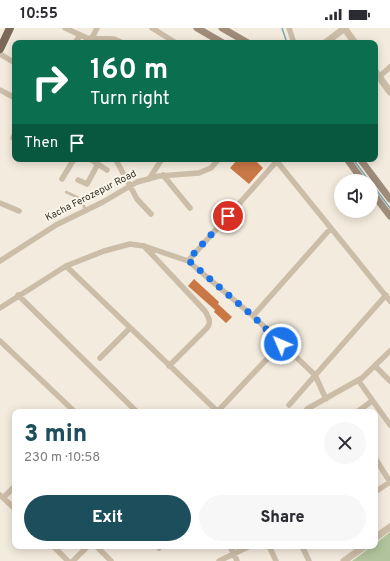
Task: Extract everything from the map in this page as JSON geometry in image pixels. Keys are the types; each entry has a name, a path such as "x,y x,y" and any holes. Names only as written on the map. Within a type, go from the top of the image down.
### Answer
{"main road":[{"path":"0,49 10,28"},
{"path":"197,28 218,40"},
{"path":"222,28 243,40"},
{"path":"349,162 358,174"},
{"path":"362,162 390,199"},
{"path":"378,200 390,216"}],"street":[{"path":"65,28 80,35 92,38 116,40"},
{"path":"92,38 97,28"},
{"path":"152,28 171,40"},
{"path":"289,28 293,40"},
{"path":"329,40 345,28 353,40"},
{"path":"77,40 80,35"},
{"path":"0,54 12,61"},
{"path":"378,73 390,67"},
{"path":"378,75 390,92"},
{"path":"0,90 12,96"},
{"path":"62,179 72,162"},
{"path":"95,162 107,170"},
{"path":"117,162 137,199 151,214"},
{"path":"149,179 160,162"},
{"name":"Kacha Ferozepur Road","path":"0,261 56,225 130,186 162,176 199,173 211,168 216,162"},
{"path":"188,260 274,162"},
{"path":"278,162 390,301"},
{"path":"78,180 87,184 98,164"},
{"path":"162,176 190,208"},
{"path":"0,203 19,211"},
{"path":"253,316 331,228"},
{"path":"0,308 18,295 66,266 104,250 130,244 144,246 188,260 253,316 281,344 315,374 326,399"},
{"path":"144,246 205,311 210,320 209,325 169,366"},
{"path":"66,266 214,409"},
{"path":"18,295 134,409"},
{"path":"289,405 386,295"},
{"path":"100,358 130,328"},
{"path":"0,341 72,409"},
{"path":"220,409 281,344"},
{"path":"307,409 358,380 390,351"},
{"path":"375,366 390,381"},
{"path":"358,380 390,425"},
{"path":"361,409 372,401"},
{"path":"378,463 390,482 378,490"},
{"path":"12,488 2,496 12,506"},
{"path":"378,536 390,527"},
{"path":"56,549 68,561"},
{"path":"73,561 85,549"},
{"path":"99,549 111,561"},
{"path":"232,549 237,561"},
{"path":"219,561 244,549"},
{"path":"270,549 276,561"},
{"path":"303,549 309,561"},
{"path":"344,561 357,549"}],"lane":[{"path":"66,192 79,198 86,210"}],"green space":[{"path":"390,532 390,561 352,561 368,549 378,549 378,542"}],"building":[{"path":"235,162 257,162 263,168 249,184 230,168"},
{"path":"194,279 219,302 218,304 232,317 226,323 214,312 215,310 188,286"}],"waterway":[{"path":"282,28 286,40"},
{"path":"355,162 364,174"},
{"path":"378,192 390,208"}],"route":[{"path":"228,216 188,260 253,316 281,344"}]}
